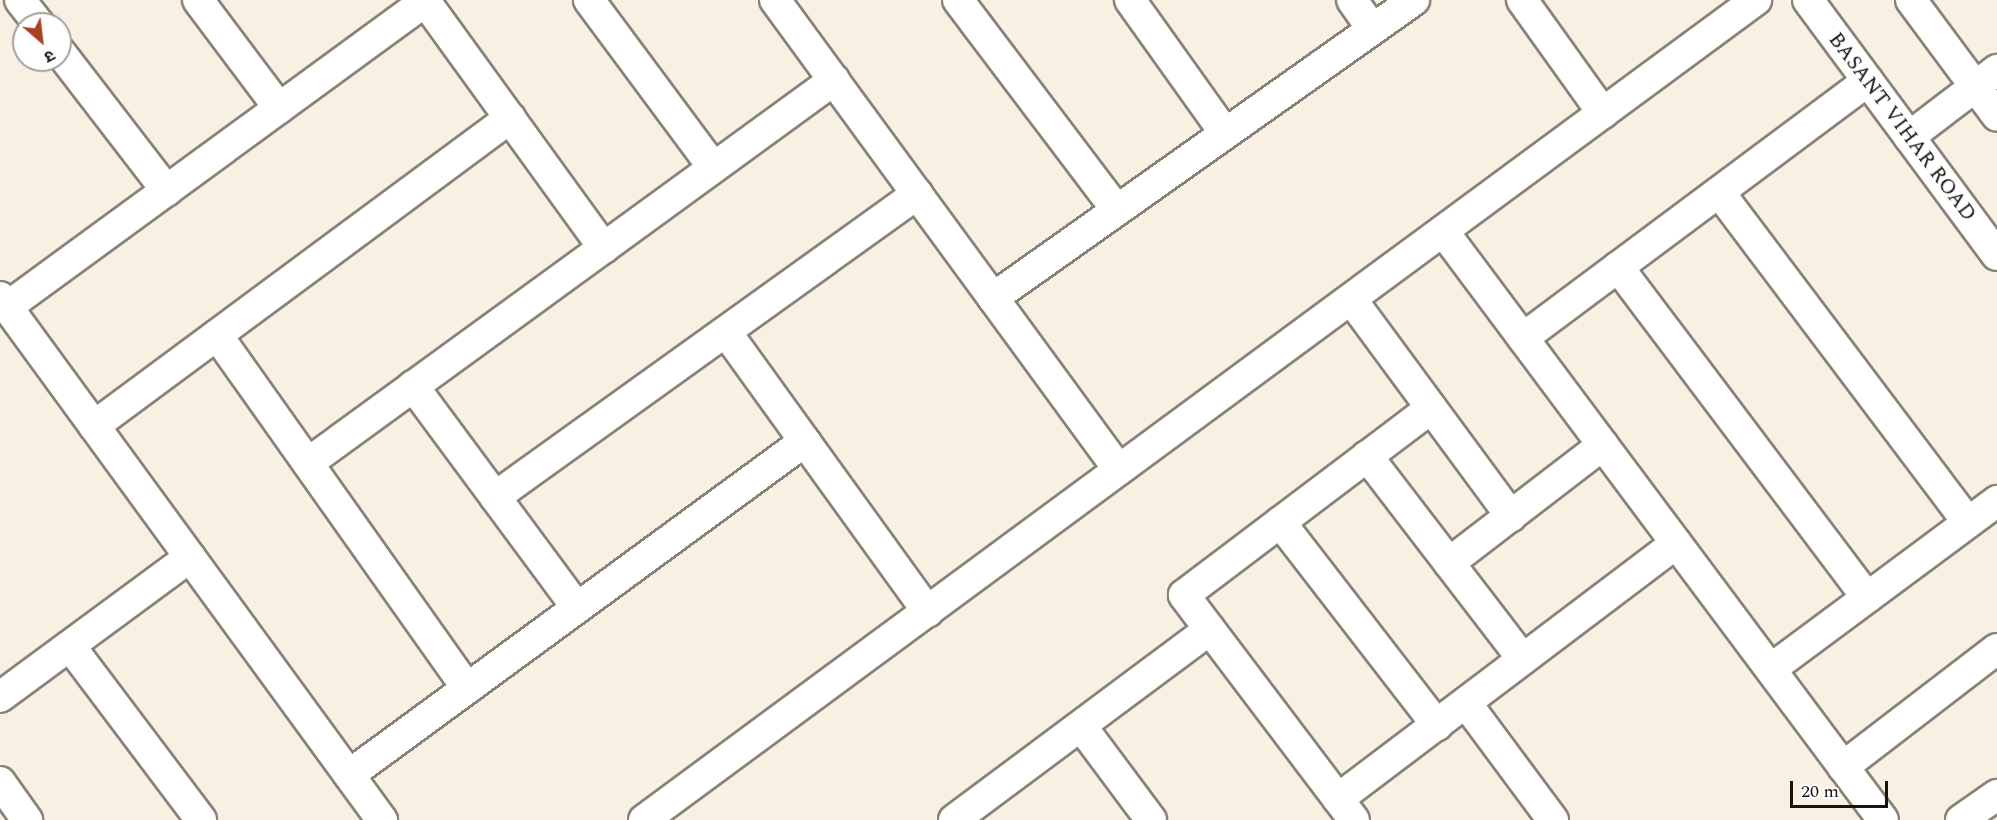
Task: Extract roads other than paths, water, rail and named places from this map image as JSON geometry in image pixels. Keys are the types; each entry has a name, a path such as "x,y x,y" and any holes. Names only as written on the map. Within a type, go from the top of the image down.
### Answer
{"street":[{"path":"20,0 30,12"},
{"path":"198,0 279,108"},
{"path":"589,0 713,167"},
{"path":"775,0 1119,470"},
{"path":"958,0 1116,210"},
{"path":"1130,0 1225,133"},
{"path":"1352,0 1372,29"},
{"path":"993,298 1414,0"},
{"path":"1522,0 1603,113"},
{"path":"644,820 1756,0"},
{"name":"BASANT VIHAR ROAD","path":"1808,0 1997,255"},
{"path":"1911,0 1986,78 1997,116"},
{"path":"382,820 4,302 167,191 426,1 604,248"},
{"path":"72,68 167,191"},
{"path":"1909,137 1986,78"},
{"path":"308,463 834,80"},
{"path":"1523,338 1868,81"},
{"path":"94,426 510,118"},
{"path":"1719,192 1968,522"},
{"path":"495,497 917,194"},
{"path":"1443,231 1883,820"},
{"path":"1618,267 1866,598"},
{"path":"1351,299 1510,516"},
{"path":"726,332 928,612"},
{"path":"217,335 467,688"},
{"path":"413,386 578,608"},
{"path":"1431,408 1184,595 1346,810 1437,725 1676,543"},
{"path":"349,775 805,441"},
{"path":"1449,563 1603,445"},
{"path":"1367,456 1523,659"},
{"path":"1771,669 1997,501"},
{"path":"1280,522 1437,725"},
{"path":"0,697 190,557"},
{"path":"956,820 1210,629"},
{"path":"69,646 201,820"},
{"path":"1843,767 1997,649"},
{"path":"1466,702 1553,820"},
{"path":"1081,726 1151,820"},
{"path":"0,782 27,820"},
{"path":"1961,820 1997,795"}]}
